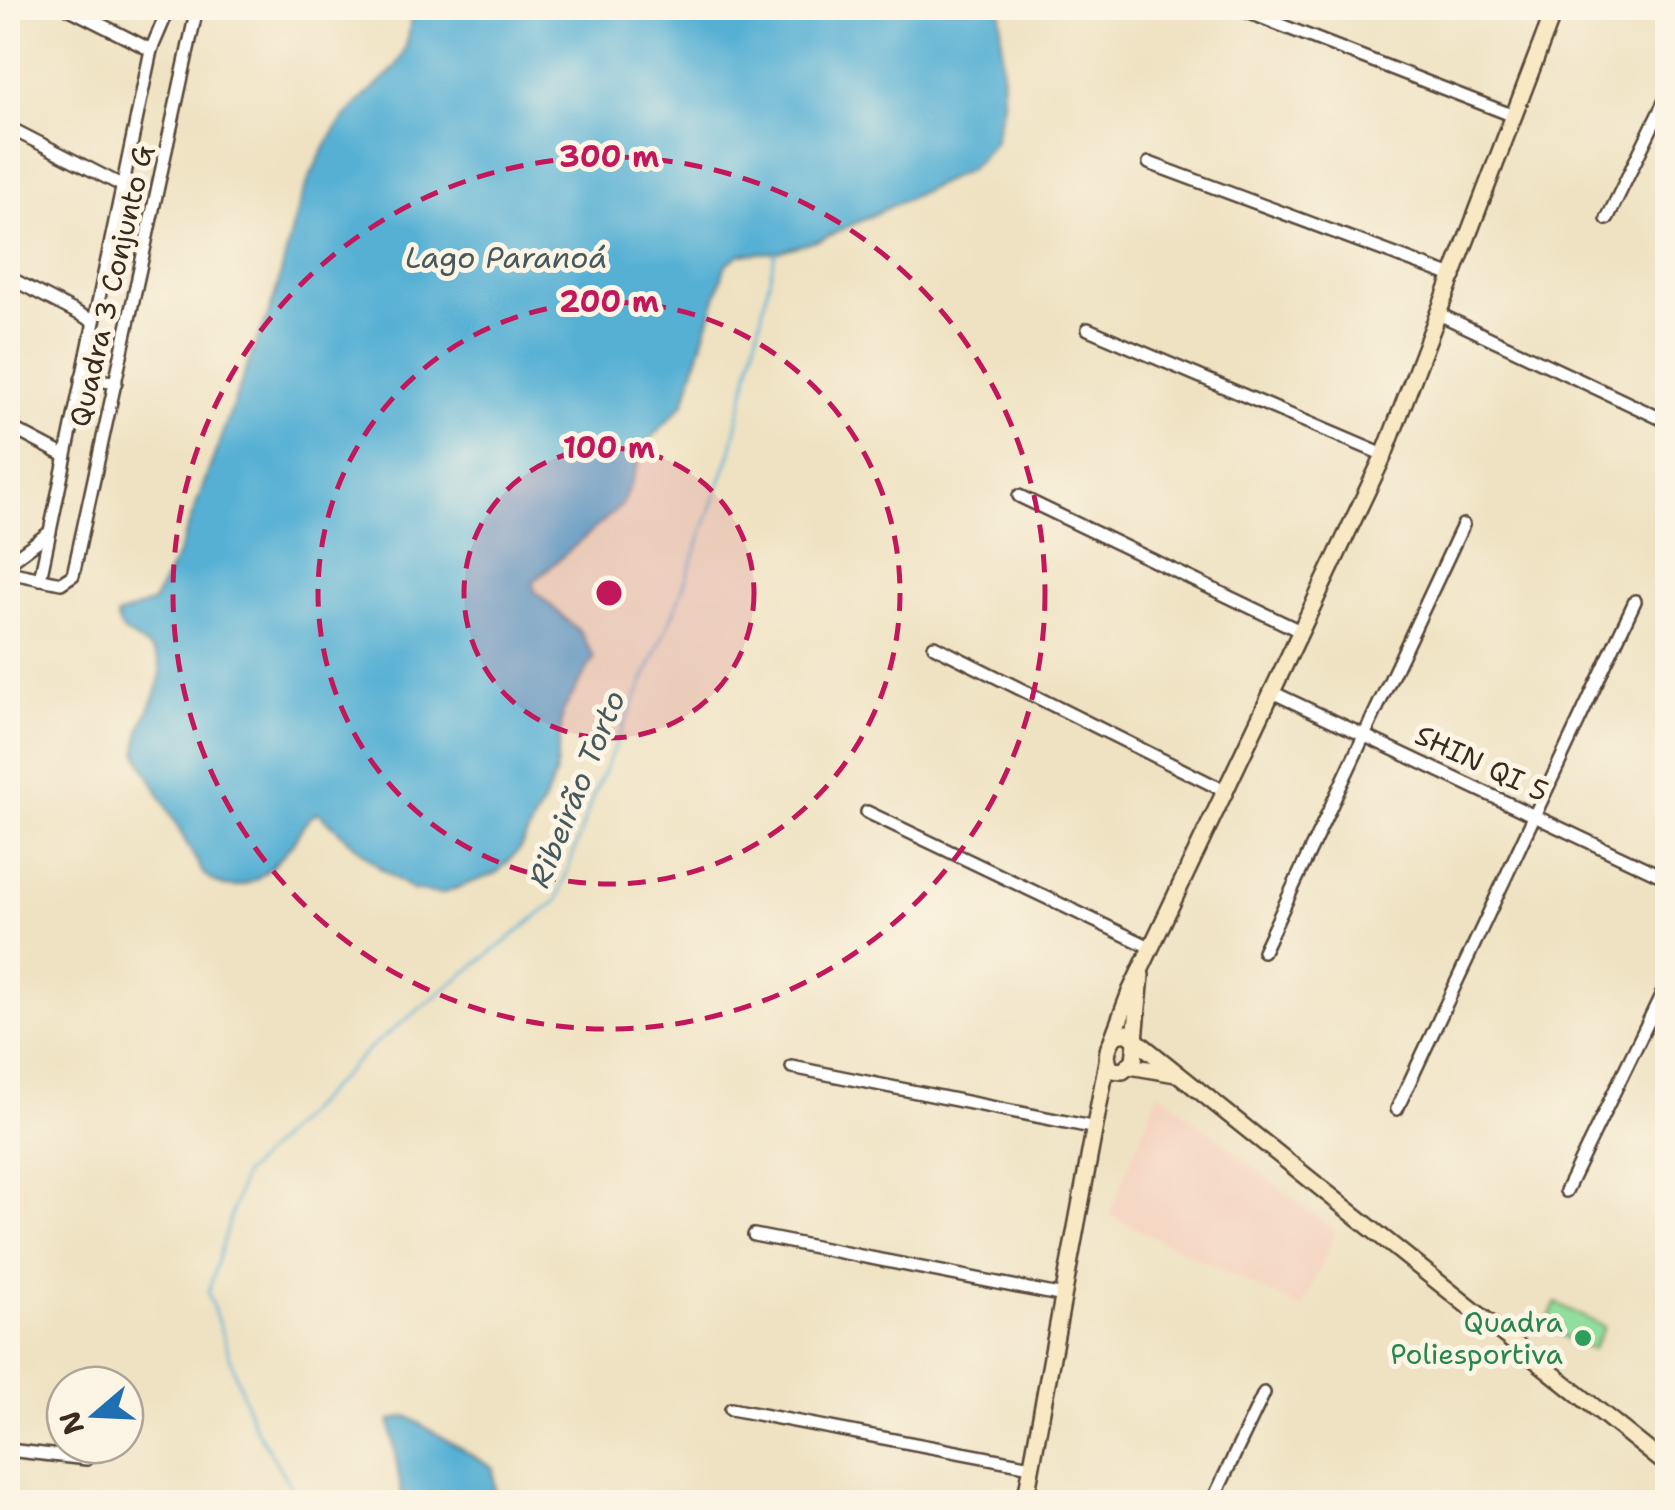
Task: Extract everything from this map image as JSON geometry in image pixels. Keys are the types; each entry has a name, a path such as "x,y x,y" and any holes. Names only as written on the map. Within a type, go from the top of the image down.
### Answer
{"street":[{"path":"68,8 151,50"},
{"path":"8,572 40,579 151,50 169,8"},
{"name":"Quadra 3 Conjunto G","path":"40,579 61,583 73,576 197,8"},
{"path":"1237,8 1514,116"},
{"path":"1118,1066 1112,1040 1384,455 1441,315 1555,8"},
{"path":"1606,220 1668,94"},
{"path":"8,127 122,186"},
{"path":"1149,163 1455,277"},
{"path":"8,277 93,321"},
{"path":"1441,315 1668,422"},
{"path":"1088,330 1384,455"},
{"path":"81,380 116,382"},
{"path":"8,426 65,456"},
{"path":"1020,496 1302,632"},
{"path":"1263,951 1463,525"},
{"path":"8,563 50,532"},
{"path":"1397,1108 1636,600"},
{"path":"934,646 1227,792"},
{"name":"SHIN QI 5","path":"1274,693 1668,879"},
{"path":"867,812 1152,948"},
{"path":"1025,1502 1097,1121 1118,1066 1136,1042 1141,971"},
{"path":"1566,1190 1668,981"},
{"path":"1112,1040 1122,1033 1136,1042 1668,1466"},
{"path":"1118,1066 1176,1074"},
{"path":"792,1067 1097,1121"},
{"path":"754,1235 1064,1296"},
{"path":"1212,1502 1264,1393"},
{"path":"731,1409 1031,1466"},
{"path":"8,1450 45,1454"}],"shaded area":[{"path":"1159,1091 1336,1232 1302,1309 1109,1215"}],"green space":[{"name":"Quadra Poliesportiva","path":"1556,1303 1604,1327 1592,1350 1544,1327"}],"water":[{"name":"Lago Paranoá","path":"411,8 1001,8 1003,103 994,143 970,169 820,240 776,252 741,254 726,264 684,403 647,443 622,505 533,582 535,591 581,633 594,658 563,711 555,775 546,797 519,850 497,873 441,894 413,890 380,868 318,812 269,869 248,883 226,886 203,873 138,755 140,731 158,688 160,666 152,650 124,631 117,616 153,602 178,554 274,299 303,193 339,126 399,62 409,31"},
{"path":"407,1416 493,1468 496,1502 403,1502 390,1421"}],"waterway":[{"name":"Ribeirão Torto","path":"300,1502 253,1424 208,1293 243,1175 371,1047 557,901 593,796 676,607 731,452 776,250"}],"place":[{"name":"Quadra Poliesportiva","path":"1583,1338"}]}
